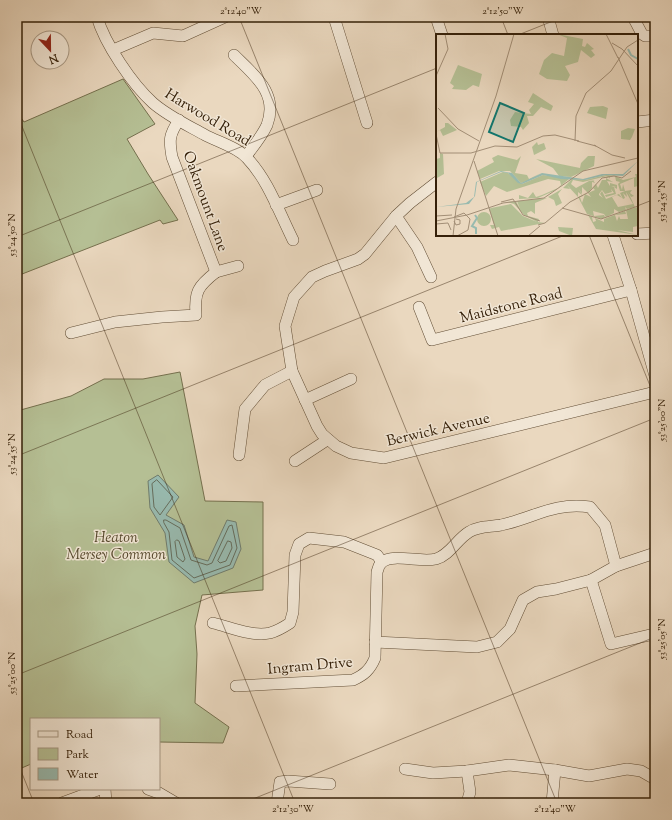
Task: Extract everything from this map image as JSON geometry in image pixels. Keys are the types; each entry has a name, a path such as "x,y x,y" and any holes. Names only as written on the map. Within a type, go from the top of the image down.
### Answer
{"street":[{"name":"Harwood Road","path":"97,17 114,50 141,91 154,104 178,120 228,145 246,156 262,178 293,240"},
{"path":"114,50 153,33 183,36 225,17"},
{"path":"334,17 367,123"},
{"path":"436,17 442,34"},
{"path":"548,17 553,34"},
{"path":"633,17 642,34 645,36 655,36"},
{"path":"234,55 261,82 268,94 271,110 266,126 246,156"},
{"name":"Oakmount Lane","path":"178,120 169,140 172,157 216,272 238,266"},
{"path":"638,122 655,120"},
{"name":"Berwick Avenue","path":"436,183 396,216 365,254 358,259 312,277 294,297 285,326 292,371 317,426 327,440 351,453 384,458 655,392"},
{"path":"276,205 317,190"},
{"path":"396,216 417,247 430,277"},
{"path":"638,234 655,233"},
{"path":"613,236 631,290 655,374"},
{"path":"72,333 115,322 162,317 196,316 195,304 197,291 204,282 216,272"},
{"name":"Maidstone Road","path":"419,308 432,340 631,290"},
{"path":"239,455 245,409 265,385 292,371"},
{"path":"305,400 351,379"},
{"path":"295,461 327,440"},
{"path":"213,622 252,633 269,633 290,623 293,612 295,555 299,544 309,538 344,542 377,555 382,562 387,559 424,560 437,558 445,554 468,532 480,527 502,525 558,507 575,505 590,507 606,525 616,566"},
{"path":"375,642 477,647 497,642 510,629 523,600 537,592 591,580 616,566 655,553"},
{"name":"Ingram Drive","path":"236,686 353,680 364,675 371,667 375,658 377,572 382,562"},
{"path":"591,580 611,644 654,634"},
{"path":"405,769 433,773 467,771 509,765 555,770 589,776 627,769 641,771 655,779"},
{"path":"552,803 555,770"},
{"path":"467,771 470,792 467,803"},
{"path":"277,803 280,782 288,781 330,784"},
{"path":"62,803 97,790"},
{"path":"106,790 106,803"},
{"path":"151,790 176,803"}],"green space":[{"path":"123,79 155,124 127,139 178,220 163,224 160,220 17,276 17,112 24,122"},
{"name":"Heaton Mersey Common","path":"180,372 205,501 263,502 263,590 202,595 195,626 197,654 195,703 229,727 223,743 160,742 160,718 30,718 30,764 17,770 17,411 71,396 104,379 143,379"}],"water":[{"path":"158,475 179,497 166,515 184,525 194,557 208,561 227,520 236,522 241,549 233,568 194,583 169,562 165,533 150,508 148,481"}]}
